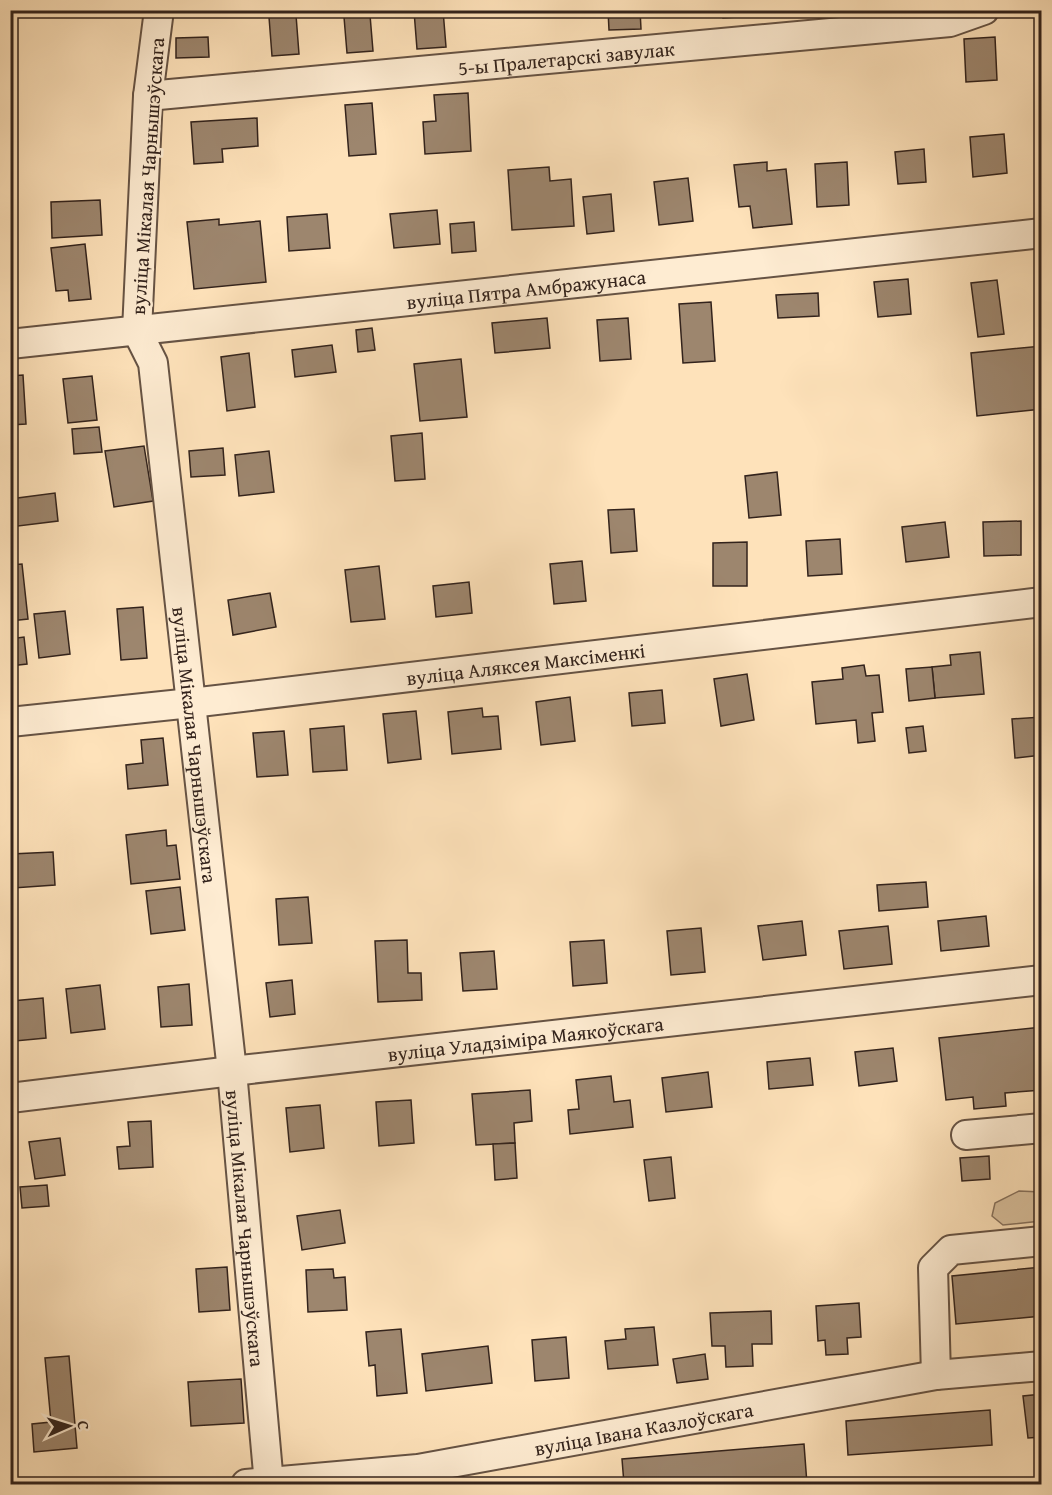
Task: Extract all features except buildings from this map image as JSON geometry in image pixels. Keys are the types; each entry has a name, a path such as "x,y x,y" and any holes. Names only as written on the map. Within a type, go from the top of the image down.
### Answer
{"street":[{"name":"вуліца Мікалая Чарнышэўскага","path":"159,10 148,96 137,331 153,363 232,1071 261,1484"},
{"name":"5-ы Пралетарскі завулак","path":"148,96 950,22 984,10"},
{"name":"вуліца Пятра Амбражунаса","path":"10,344 1041,233"},
{"name":"вуліца Аляксея Максіменкі","path":"10,722 192,703 1041,602"},
{"name":"вуліца Уладзіміра Маякоўскага","path":"10,1098 1041,980"},
{"path":"966,1135 1041,1128"},
{"path":"936,1375 933,1268 951,1250 1041,1240"},
{"name":"вуліца Івана Казлоўскага","path":"261,1484 338,1480 418,1469 936,1375 1041,1366"}],"shaded area":[{"path":"1019,1191 1041,1192 1041,1221 1003,1225 992,1216 995,1203"}]}
